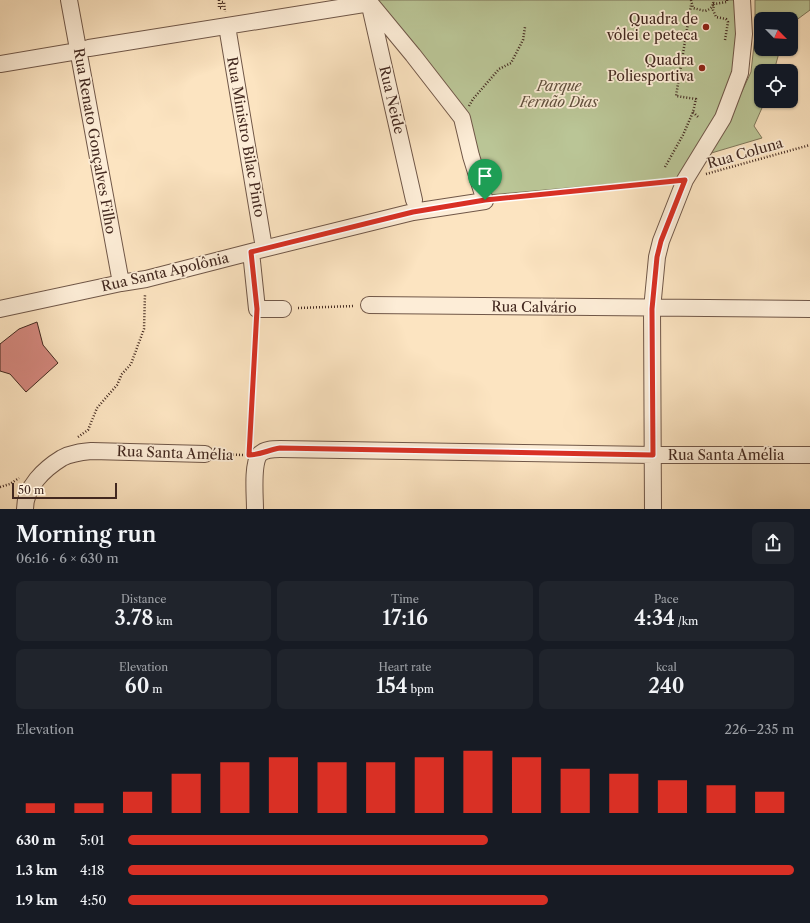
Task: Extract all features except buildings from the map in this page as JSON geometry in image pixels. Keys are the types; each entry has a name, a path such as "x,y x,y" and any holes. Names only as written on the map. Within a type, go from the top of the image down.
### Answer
{"street":[{"name":"Rua Renato Gonçalves Filho","path":"69,0 84,50 121,283"},
{"path":"653,509 652,309 657,257 661,241 685,180 723,118 740,73 744,34 742,0"},
{"path":"0,64 370,2 462,118 471,156 485,200"},
{"name":"Rua Neide","path":"370,2 414,200"},
{"name":"Rua Ministro Bilac Pinto","path":"227,26 258,250 257,309"},
{"name":"Rua Santa Apolônia","path":"0,309 146,279 413,212 485,200"},
{"name":"Rua Calvário","path":"369,305 652,309 810,309"},
{"path":"257,309 283,308"},
{"name":"Rua Santa Amélia","path":"254,455 267,450 280,448 653,455 810,455"},
{"name":"Rua Santa Amélia","path":"24,509 29,490 38,478 63,458 77,453 92,451 205,454"},
{"path":"254,455 255,509"}],"path":[{"path":"219,0 219,8 222,8 221,2 224,2 227,26"},
{"path":"665,167 693,112 696,98 676,96 691,0"},
{"path":"713,0 714,14 728,22 725,40"},
{"path":"691,5 696,10 705,11 709,10 714,4 727,2 727,0"},
{"path":"462,118 473,99 487,82 499,69 511,63 523,40 525,26"},
{"path":"693,112 699,118"},
{"name":"Rua Coluna","path":"685,180 810,145"},
{"path":"485,200 685,180"},
{"path":"75,439 88,430 97,408 117,385 122,374 131,364 144,329 146,279"},
{"path":"283,308 369,305"},
{"path":"254,455 257,309"},
{"name":"Rua Santa Amélia","path":"205,454 254,455"},
{"path":"0,487 10,484 23,475"}],"green space":[{"name":"Parque Fernão Dias","path":"377,0 737,0 740,33 728,95 682,178 488,195 469,124"},
{"path":"755,0 810,0 810,10 798,19 798,12 755,12"},
{"path":"754,45 754,56 778,56 776,64 754,64 754,108 762,108 754,126 762,138 708,154 729,119 751,72"}],"place":[{"name":"Quadra de vôlei e peteca","path":"706,27"},
{"name":"Quadra Poliesportiva","path":"702,68"}],"route":[{"path":"685,180 661,241 657,257 652,309 653,455 280,448 267,450 260,455 249,455 257,309 251,252 413,212 485,200 685,180"}]}
